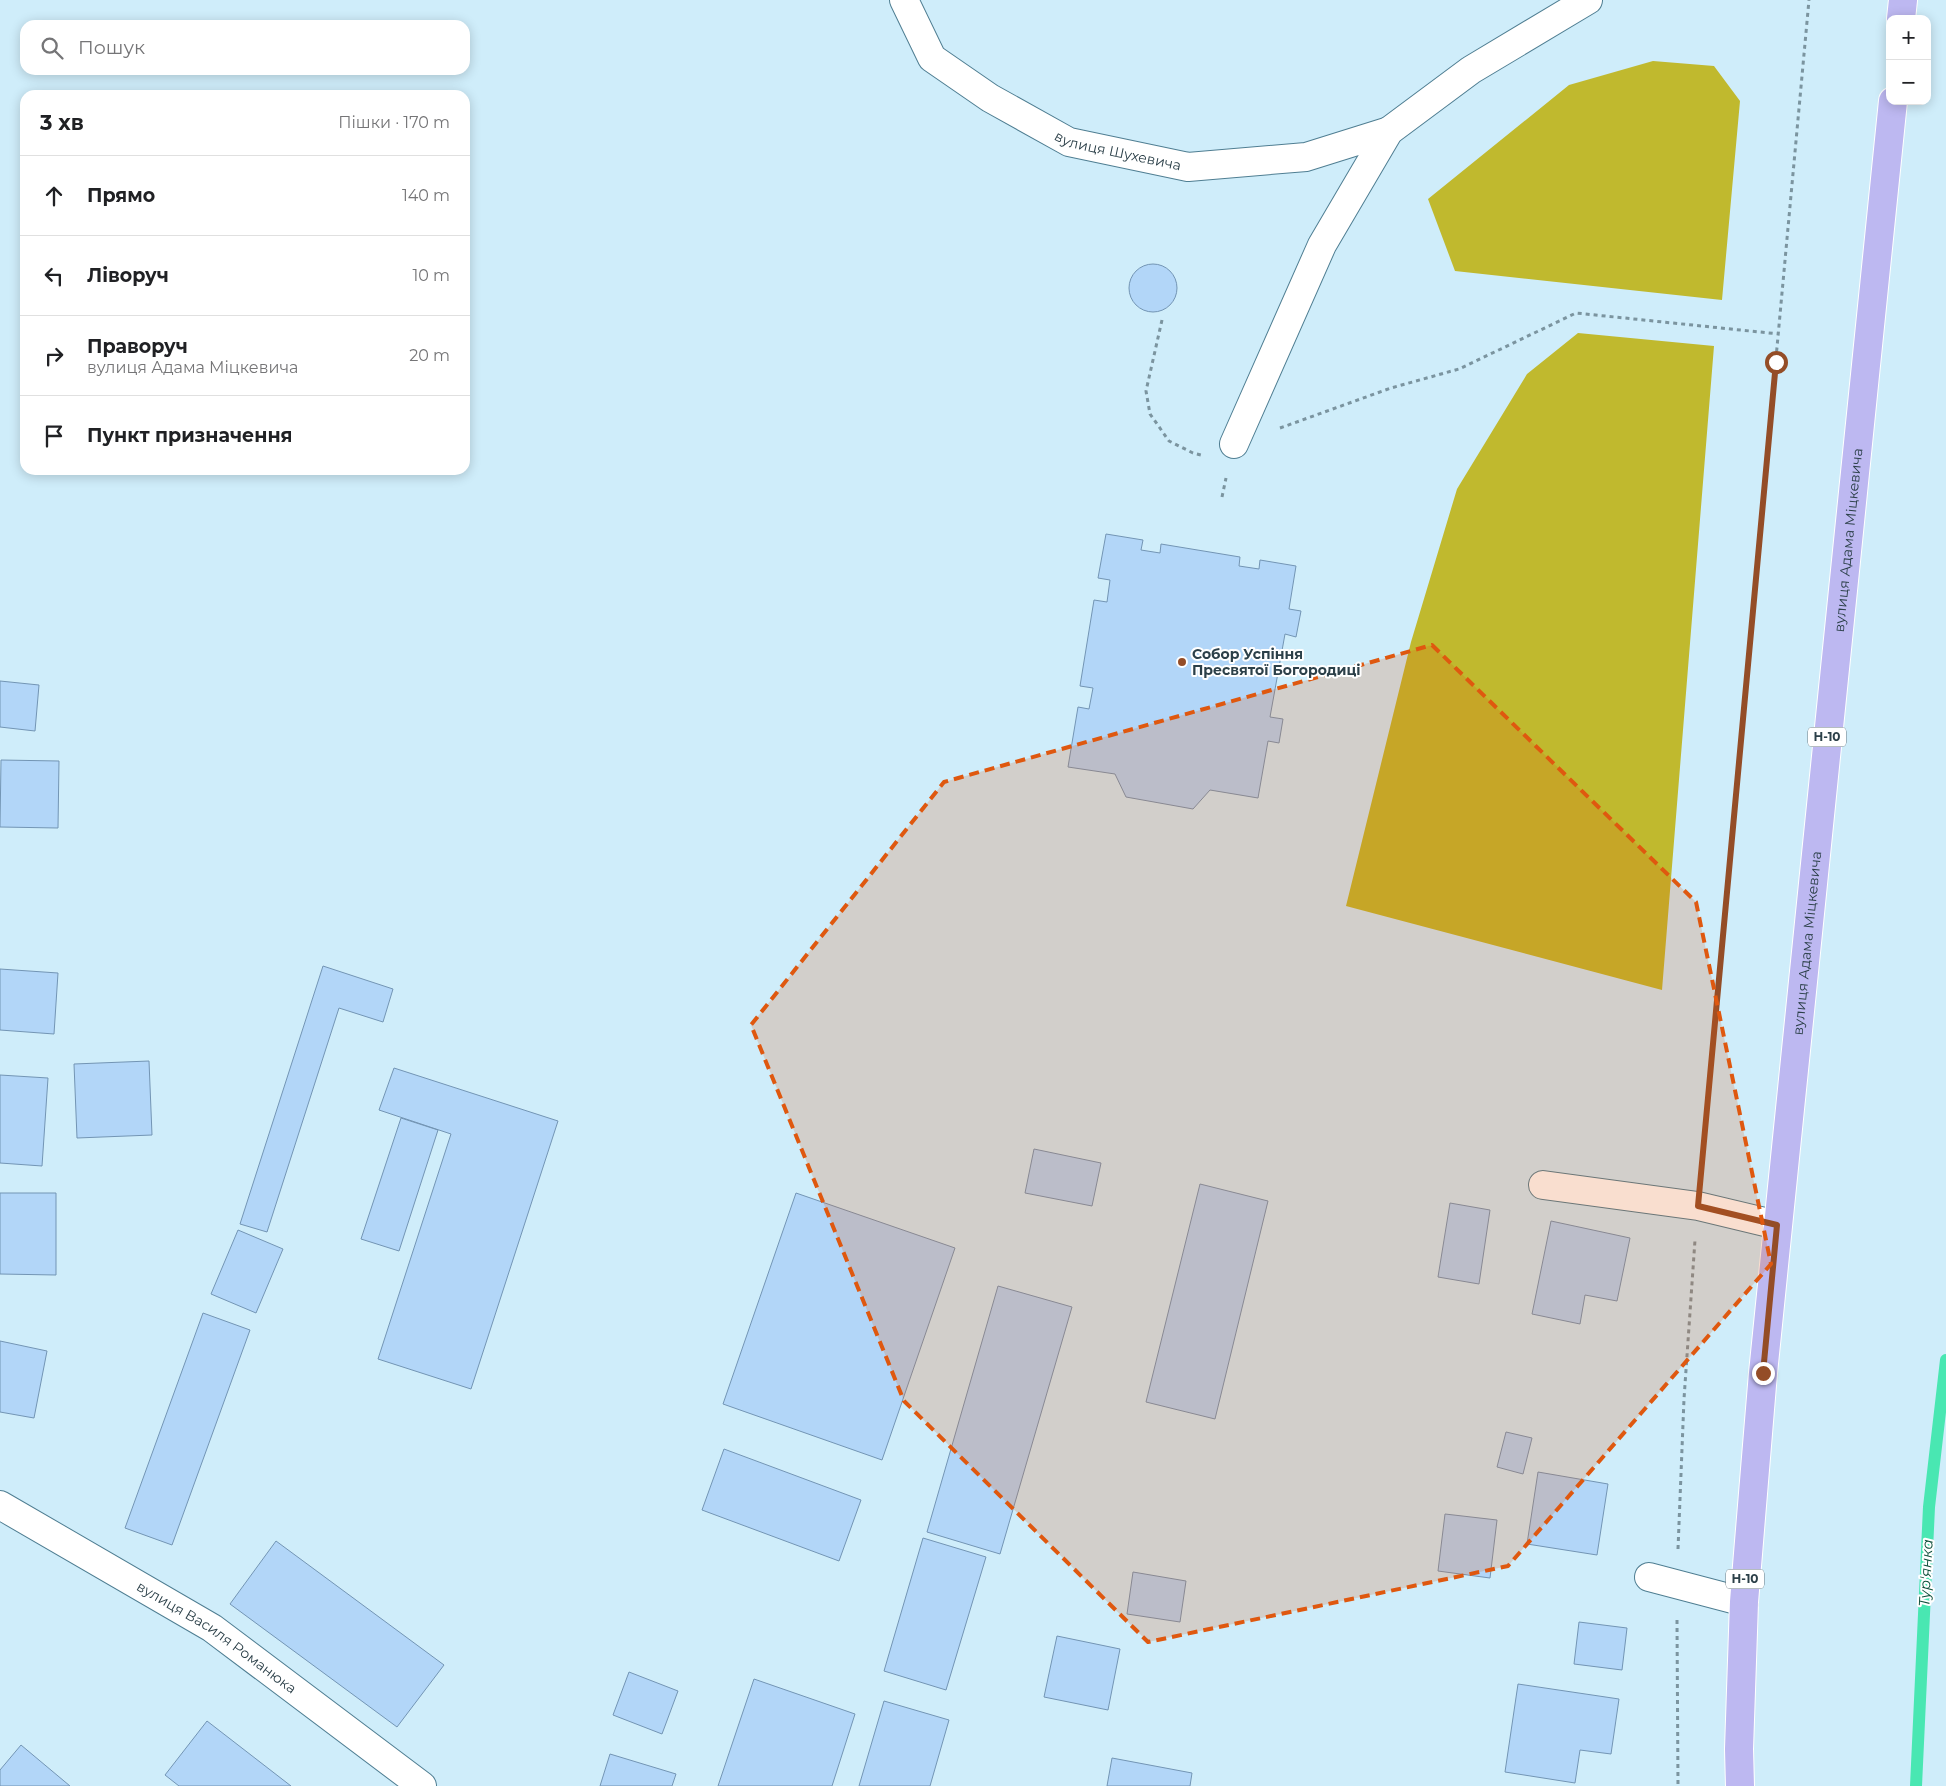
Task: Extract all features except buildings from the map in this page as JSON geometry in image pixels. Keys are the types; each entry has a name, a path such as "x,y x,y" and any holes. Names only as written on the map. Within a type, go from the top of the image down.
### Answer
{"main road":[{"path":"1901,15 1903,0"},
{"name":"вулиця Адама Міцкевича","path":"1740,1786 1739,1750 1744,1602 1777,1225 1893,105"}],"street":[{"name":"вулиця Шухевича","path":"904,0 932,58 990,98 1069,142 1188,167 1306,157 1388,131 1472,70 1588,0"},
{"name":"вулиця Шухевича","path":"1232,453 1322,245 1388,131"},
{"path":"1543,1184 1698,1206 1777,1225"},
{"name":"вулиця Василя Романюка","path":"0,1504 212,1628 422,1786"},
{"path":"1650,1577 1744,1602"}],"path":[{"path":"1678,1786 1677,1585 1684,1399 1698,1206 1809,0"},
{"path":"1162,320 1146,391 1150,414 1169,441 1192,453 1232,453 1391,388 1458,369 1576,313 1779,334"},
{"path":"1222,497 1232,453"}],"highlighted area":[{"path":"1432,645 1696,902 1771,1264 1508,1566 1148,1642 904,1401 751,1025 944,782"}],"shaded area":[{"path":"1653,61 1714,66 1740,101 1722,300 1455,271 1428,199 1569,85"},
{"path":"1578,333 1714,346 1662,990 1346,906 1411,642 1457,489 1527,374"}],"waterway":[{"name":"Тур'янка","path":"1916,1786 1929,1507 1946,1360"}],"place":[{"name":"Собор Успіння Пресвятої Богородиці","path":"1182,662"}],"route":[{"path":"1763,1373 1777,1225 1698,1206 1776,362"}]}
